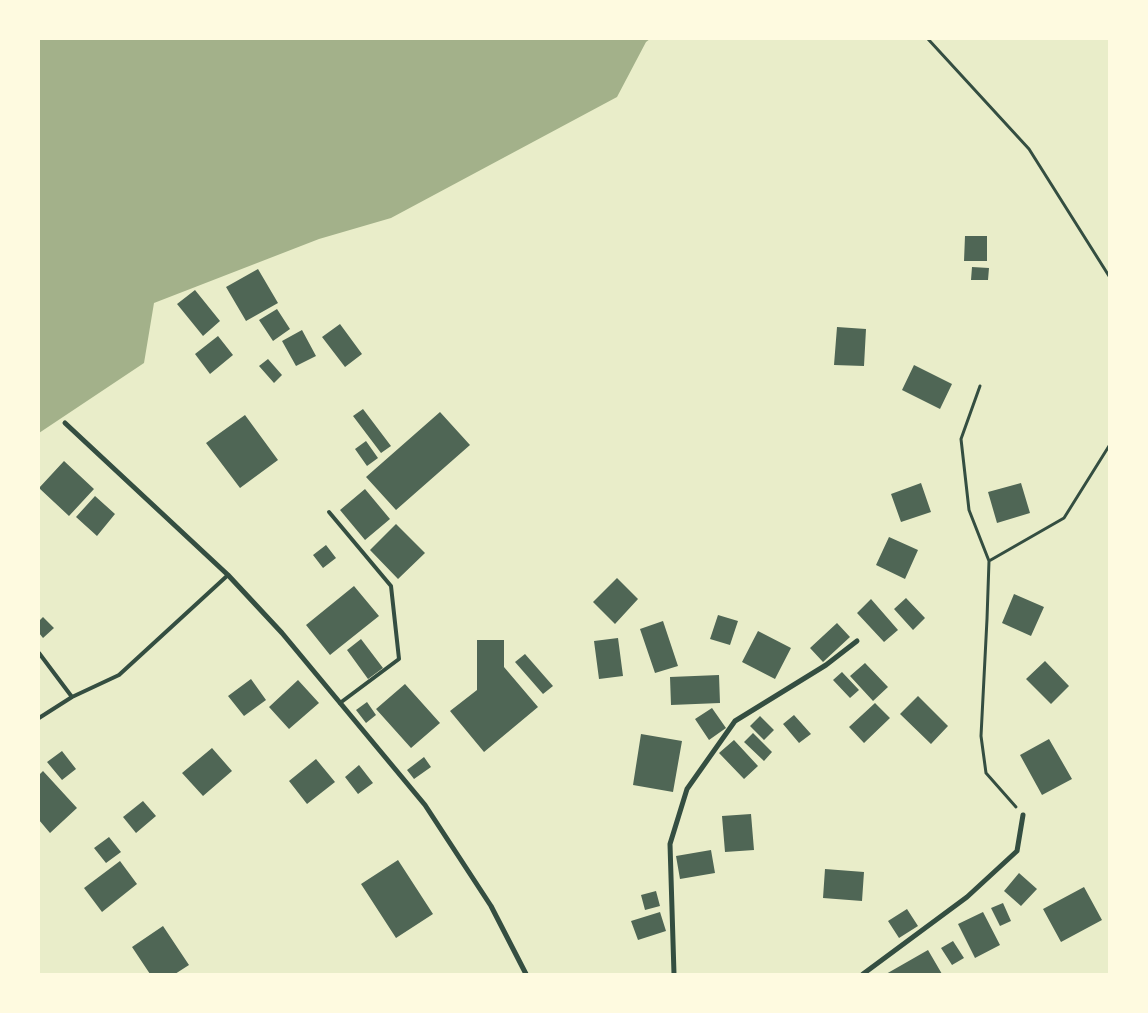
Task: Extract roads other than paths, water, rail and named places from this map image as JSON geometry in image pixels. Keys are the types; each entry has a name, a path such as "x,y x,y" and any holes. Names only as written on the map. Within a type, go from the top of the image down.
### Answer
{"street":[{"path":"64,423 228,576 282,633 425,805 491,906 526,974"},
{"path":"674,974 670,844 687,789 735,721 826,665 857,641"},
{"path":"863,974 967,897 1016,850 1023,815"}],"lane":[{"path":"329,512 391,586 399,659 340,703"},
{"path":"39,718 72,697 119,675 228,576"},
{"path":"39,653 72,697"}]}
